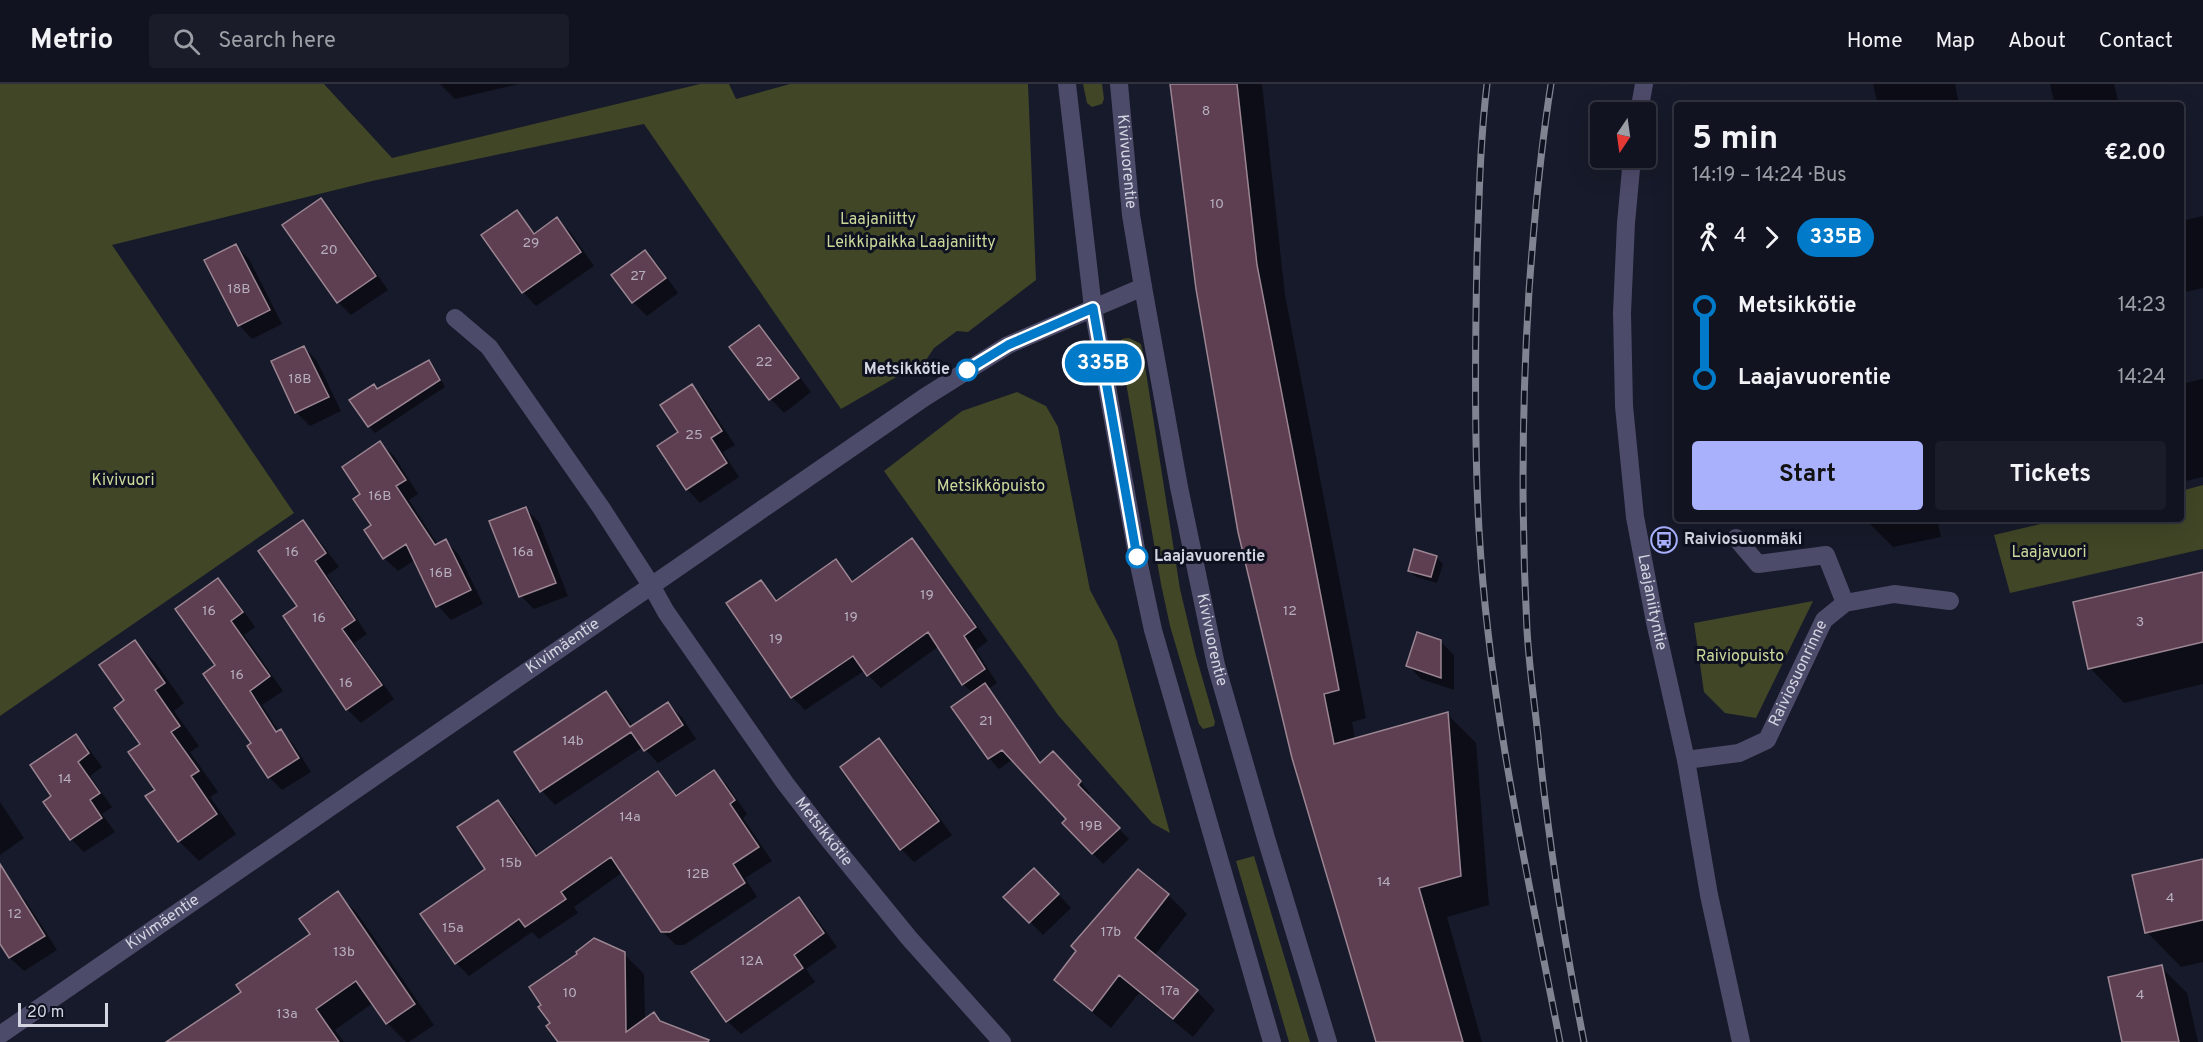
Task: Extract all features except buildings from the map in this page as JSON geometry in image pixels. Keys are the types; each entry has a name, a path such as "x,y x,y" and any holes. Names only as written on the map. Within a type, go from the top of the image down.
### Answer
{"street":[{"path":"1067,84 1093,308 1138,560 1153,630 1272,1042"},
{"name":"Kivivuorentie","path":"1119,84 1131,215 1143,287 1179,487 1216,665 1328,1042"},
{"path":"1641,102 1644,84"},
{"name":"Laajaniityntie","path":"1631,168 1622,313 1624,406 1635,516 1655,622 1686,760 1709,896 1741,1042"},
{"name":"Kivimäentie","path":"0,1035 651,585 967,370 1008,345 1143,287"},
{"name":"Metsikkötie","path":"455,318 489,347 602,509 666,612 825,836 909,938 1002,1042"},
{"path":"1736,538 1758,564 1826,555 1845,603 1894,594 1950,601"},
{"name":"Raiviosuonrinne","path":"1686,760 1739,753 1767,740 1824,620 1845,603"}],"green space":[{"path":"0,84 324,84 392,158 700,84 729,84 736,99 790,84 1028,84 1036,280 968,332 957,331 934,348 926,360 841,409 644,124 372,181 112,245 294,513 0,716"},
{"path":"1083,84 1102,84 1104,99 1102,104 1092,107 1087,103"},
{"path":"1129,338 1141,344 1180,589 1215,722 1214,726 1203,729 1199,724 1170,626 1161,584 1121,354 1122,339"},
{"name":"Metsikköpuisto","path":"1017,392 1046,406 1058,427 1090,590 1117,641 1170,833 1152,823 1058,715 884,471 962,411"},
{"name":"Laajavuori","path":"2203,485 2203,549 2010,593 1994,535 2048,522 2184,522 2184,490"},
{"name":"Raiviopuisto","path":"1813,601 1756,718 1725,713 1704,692 1694,623"},
{"path":"1254,856 1310,1042 1289,1042 1236,861"}],"railway":[{"path":"1487,84 1480,171 1476,292 1475,360 1479,530 1491,659 1500,723 1560,1042"},
{"path":"1551,84 1538,187 1527,333 1523,460 1525,588 1529,656 1547,813 1563,928 1584,1042"}],"bus line":[{"name":"335B","path":"967,370 1008,345 1093,308 1137,557"}],"place":[{"name":"Metsikkötie","path":"967,370"},
{"name":"Raiviosuonmäki","path":"1664,540"},
{"name":"Laajavuorentie","path":"1137,557"}],"park label":[{"name":"Laajaniitty","path":"878,220"},
{"name":"Leikkipaikka Laajaniitty","path":"911,243"},
{"name":"Kivivuori","path":"123,481"}]}
